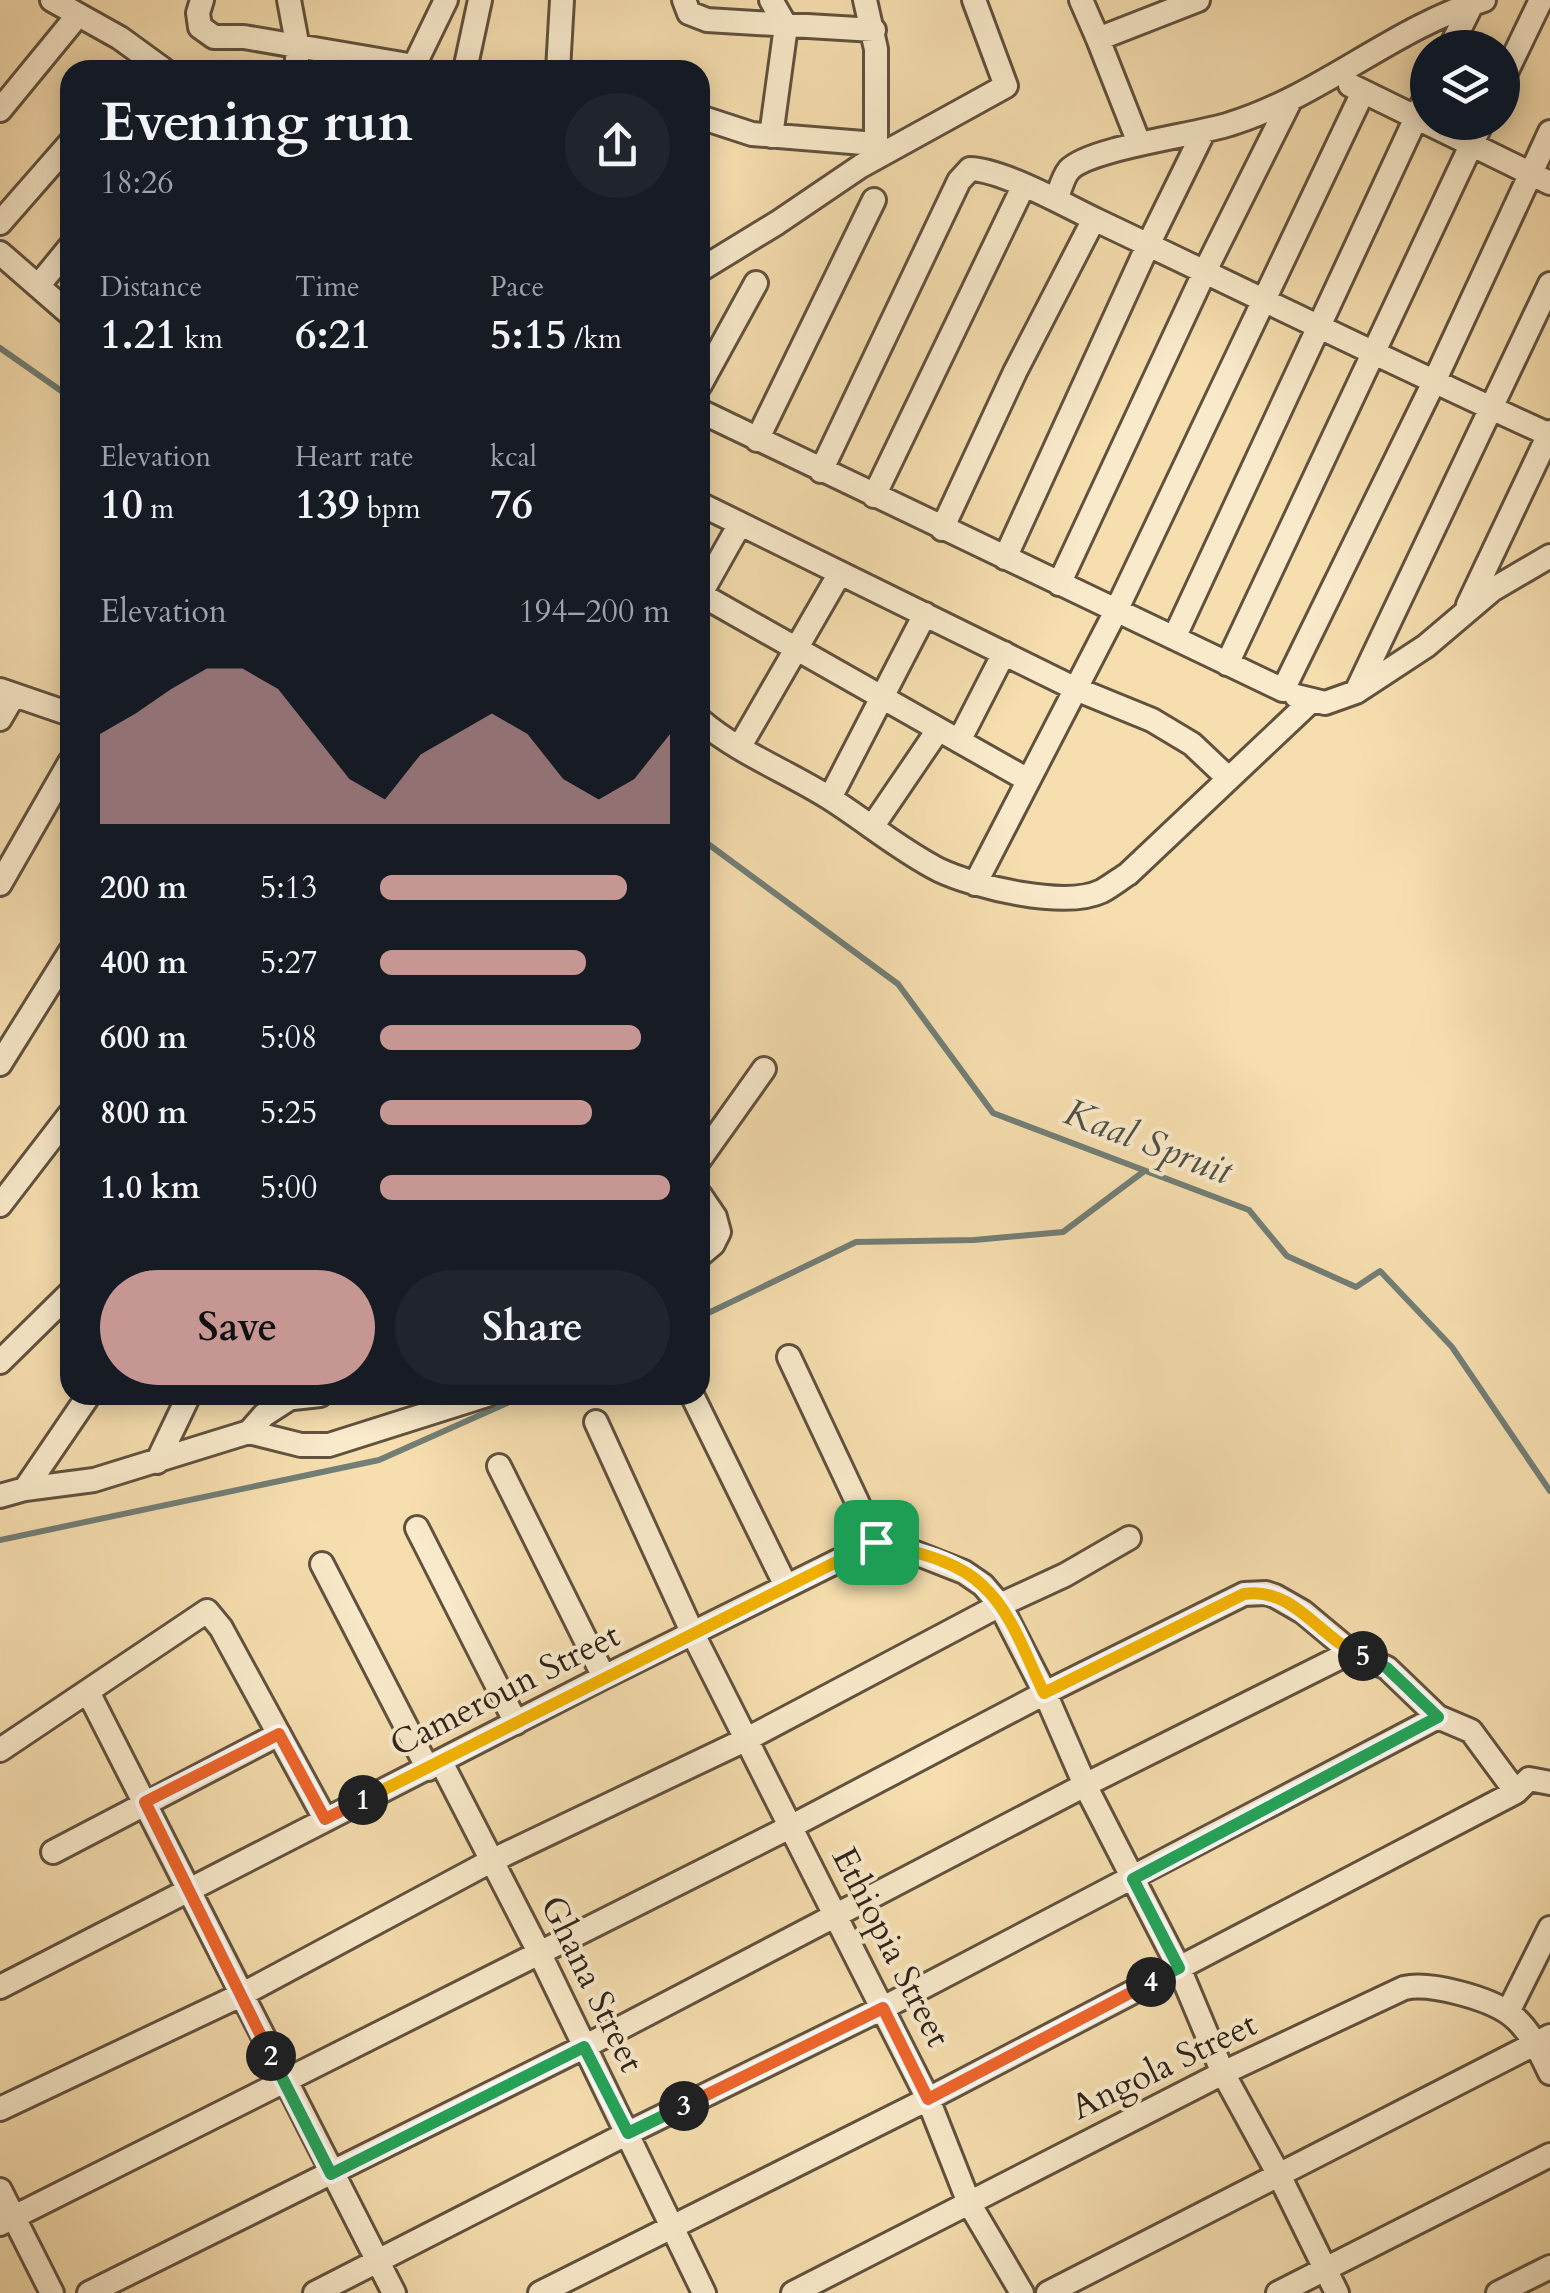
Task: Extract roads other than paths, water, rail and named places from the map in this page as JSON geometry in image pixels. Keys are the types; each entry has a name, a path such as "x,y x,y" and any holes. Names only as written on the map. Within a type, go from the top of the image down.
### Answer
{"street":[{"path":"52,0 140,60"},
{"path":"202,0 198,14 204,32 214,37 244,37 296,59"},
{"path":"288,0 296,59"},
{"path":"418,60 446,0"},
{"path":"467,60 480,0"},
{"path":"562,0 565,60"},
{"path":"684,0 689,13 700,19 874,30"},
{"path":"771,0 786,26 771,136"},
{"path":"866,0 874,30 878,149"},
{"path":"710,263 878,149 937,127 1006,86 974,0"},
{"path":"1082,0 1139,143"},
{"path":"1098,38 1198,0"},
{"path":"1520,43 1541,0"},
{"path":"1461,30 1478,2"},
{"path":"1057,198 1069,170 1078,164 1139,143 1203,133 1289,103 1434,20 1478,2"},
{"path":"0,110 78,15"},
{"path":"1333,77 1410,115"},
{"path":"976,884 1116,611 1363,92"},
{"path":"1059,584 1289,103"},
{"path":"710,120 752,134 878,149"},
{"path":"1174,638 1410,128"},
{"path":"1283,690 1434,382 1540,178 1550,132"},
{"path":"1005,558 1148,243 1203,133"},
{"path":"1462,140 1540,178"},
{"path":"1228,664 1474,140"},
{"path":"0,223 60,154"},
{"path":"821,472 963,174 977,169 1057,198 1434,382 1550,434 1463,616"},
{"path":"874,496 1023,186"},
{"path":"757,440 874,200"},
{"path":"942,529 1015,372 1094,218"},
{"path":"0,253 60,305"},
{"path":"38,286 60,259"},
{"path":"710,367 756,282"},
{"path":"1356,692 1550,284"},
{"path":"710,416 1310,702 1331,703 1356,692 1426,646 1492,590 1550,556"},
{"path":"710,509 1076,689 1165,728 1192,744 1228,778"},
{"path":"710,577 740,524"},
{"path":"740,746 840,573"},
{"path":"710,601 1028,780"},
{"path":"830,798 925,614"},
{"path":"872,827 948,735 1004,654"},
{"path":"0,719 7,692 60,711"},
{"path":"710,726 942,871 976,884 1036,895 1085,896 1102,891 1162,844 1310,702"},
{"path":"0,884 60,779"},
{"path":"0,1064 60,968"},
{"path":"710,1144 764,1069"},
{"path":"0,1205 60,1127"},
{"path":"710,1210 719,1232 710,1247"},
{"path":"0,1362 60,1303"},
{"path":"789,1358 876,1542 964,1572 983,1585 1000,1605 1085,1785 1179,1968 1223,2074 1280,2177 1337,2293"},
{"path":"25,1489 81,1405"},
{"path":"158,1462 184,1405"},
{"path":"249,1432 280,1405"},
{"path":"0,1496 94,1480 249,1432 301,1445 329,1445 455,1405"},
{"path":"697,1405 786,1586"},
{"name":"Ethiopia Street","path":"596,1422 693,1634 928,2099 969,2203 1022,2293"},
{"path":"499,1466 604,1677"},
{"path":"417,1528 516,1723"},
{"path":"0,2109 241,1995 491,1860 747,1739 1128,1538"},
{"name":"Cameroun Street","path":"0,1988 325,1819 876,1542"},
{"name":"Ghana Street","path":"322,1564 491,1860 704,2293"},
{"path":"6,2221 1244,1594 1275,1596 1303,1612 1351,1652 1387,1668 1438,1717 1470,1731 1516,1792"},
{"path":"0,1750 207,1611 221,1628 325,1819"},
{"path":"89,2293 584,2047 1085,1785 1351,1652"},
{"path":"88,1692 394,2293"},
{"path":"315,2293 883,2008 1438,1717"},
{"path":"54,1852 279,1734"},
{"path":"540,2293 928,2099 1434,1838 1516,1792 1530,1778 1550,1782"},
{"path":"1508,2012 1550,1928"},
{"name":"Angola Street","path":"793,2293 1223,2074 1404,1988 1432,1985 1508,2012 1543,2040 1550,2073"},
{"path":"1048,2293 1543,2040"},
{"path":"1278,2293 1550,2155"},
{"path":"0,2190 6,2221 52,2293"},
{"path":"1498,2293 1550,2267"}],"waterway":[{"name":"Kaal Spruit","path":"0,348 60,390"},
{"name":"Kaal Spruit","path":"710,845 898,984 993,1113 1249,1210 1287,1256 1356,1287 1380,1271 1452,1347 1550,1491"},
{"path":"710,1312 856,1242 974,1240 1063,1232 1143,1172"},
{"path":"0,1540 379,1460 503,1405"}]}
